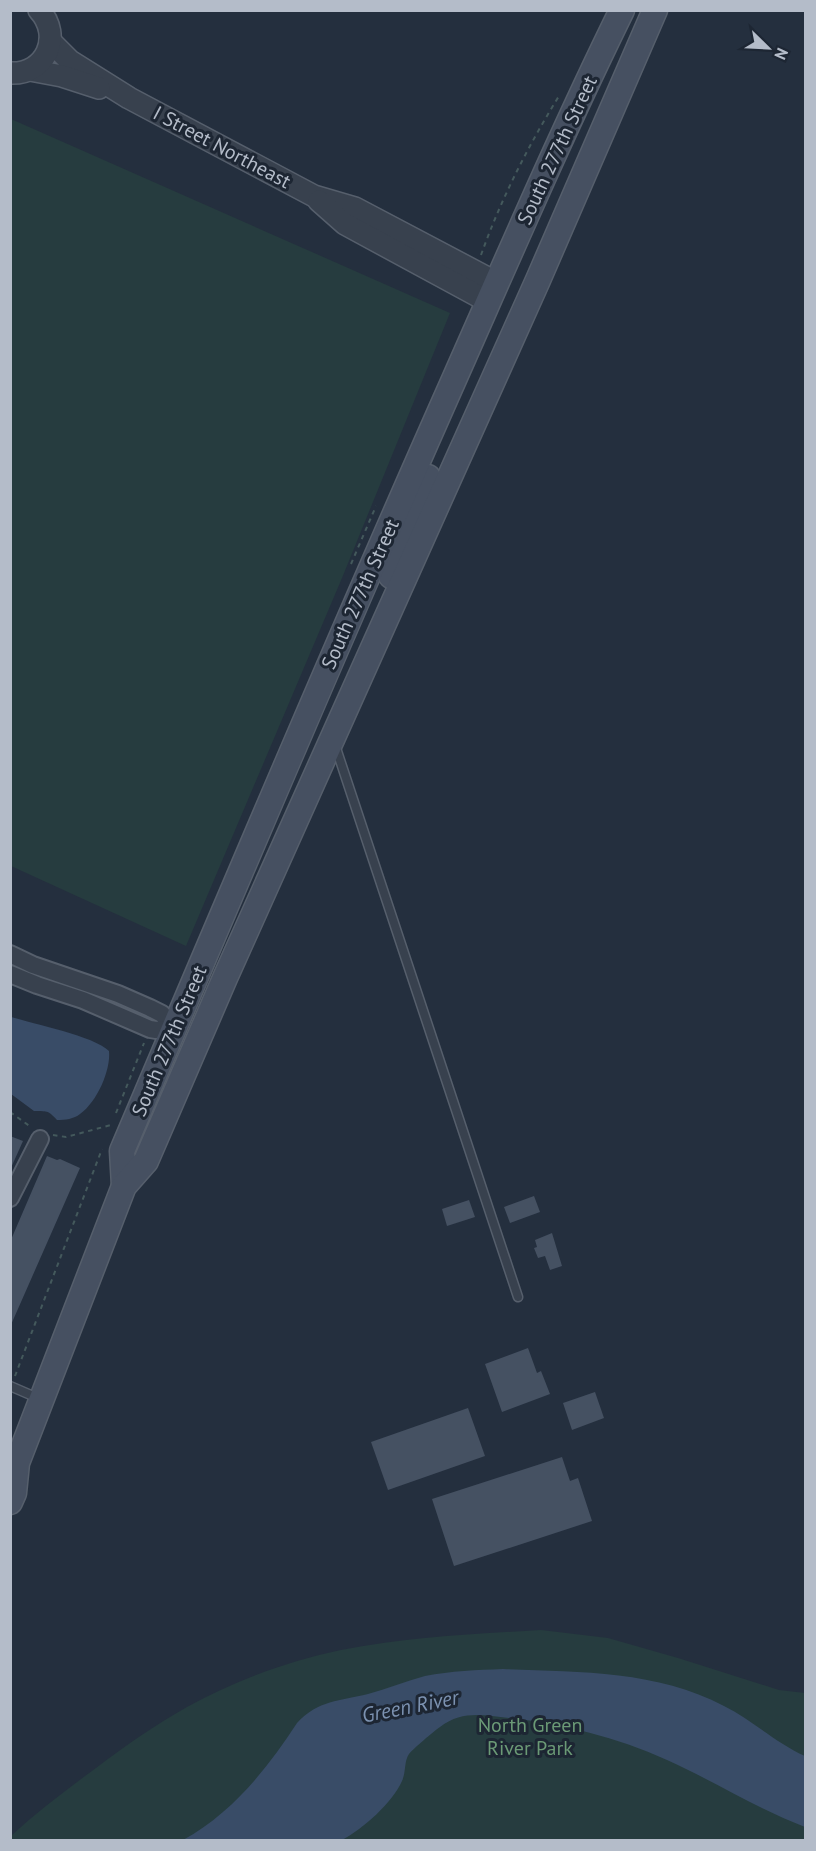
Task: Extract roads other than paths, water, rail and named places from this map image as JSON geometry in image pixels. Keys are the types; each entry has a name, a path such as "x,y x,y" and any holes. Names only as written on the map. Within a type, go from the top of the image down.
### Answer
{"main road":[{"name":"South 277th Street","path":"124,1186 122,1151 343,633 495,293 542,181 622,10"},
{"name":"South 277th Street","path":"10,1502 14,1493 14,1466 124,1186 146,1161 281,852 560,230 655,10"},
{"path":"391,607 391,568 448,430 498,318 500,305 495,293 512,286 532,270 560,230"},
{"path":"332,738 325,716 326,707 341,672 343,633"},
{"path":"146,1161 148,1134 175,1056 177,1042 174,1029 193,1013 209,987 256,880 281,852"}],"street":[{"name":"I Street Northeast","path":"47,22 70,61 129,98 314,196 355,208 495,293"},
{"path":"20,71 40,62 47,52 47,22"},
{"name":"I Street Northeast","path":"20,71 62,76 129,98"},
{"path":"10,954 33,965 118,994 150,1008 162,1014 174,1029"},
{"path":"10,974 83,1000 150,1029 174,1029"},
{"path":"12,1193 42,1134"}],"lane":[{"path":"332,738 518,1297"},
{"path":"10,1386 42,1399"}],"water":[{"path":"11,1017 77,1035 109,1051 108,1067 102,1085 92,1102 78,1116 57,1120 44,1111 34,1111 11,1094"},
{"name":"Green River","path":"503,1669 588,1673 644,1679 698,1694 724,1706 805,1756 805,1827 667,1760 629,1745 550,1724 473,1715 448,1722 415,1748 407,1757 403,1778 391,1798 368,1822 342,1840 183,1840 217,1817 247,1789 297,1723 313,1710 330,1702 368,1694 425,1676"}],"park label":[{"name":"North Green River Park","path":"530,1736"}]}
